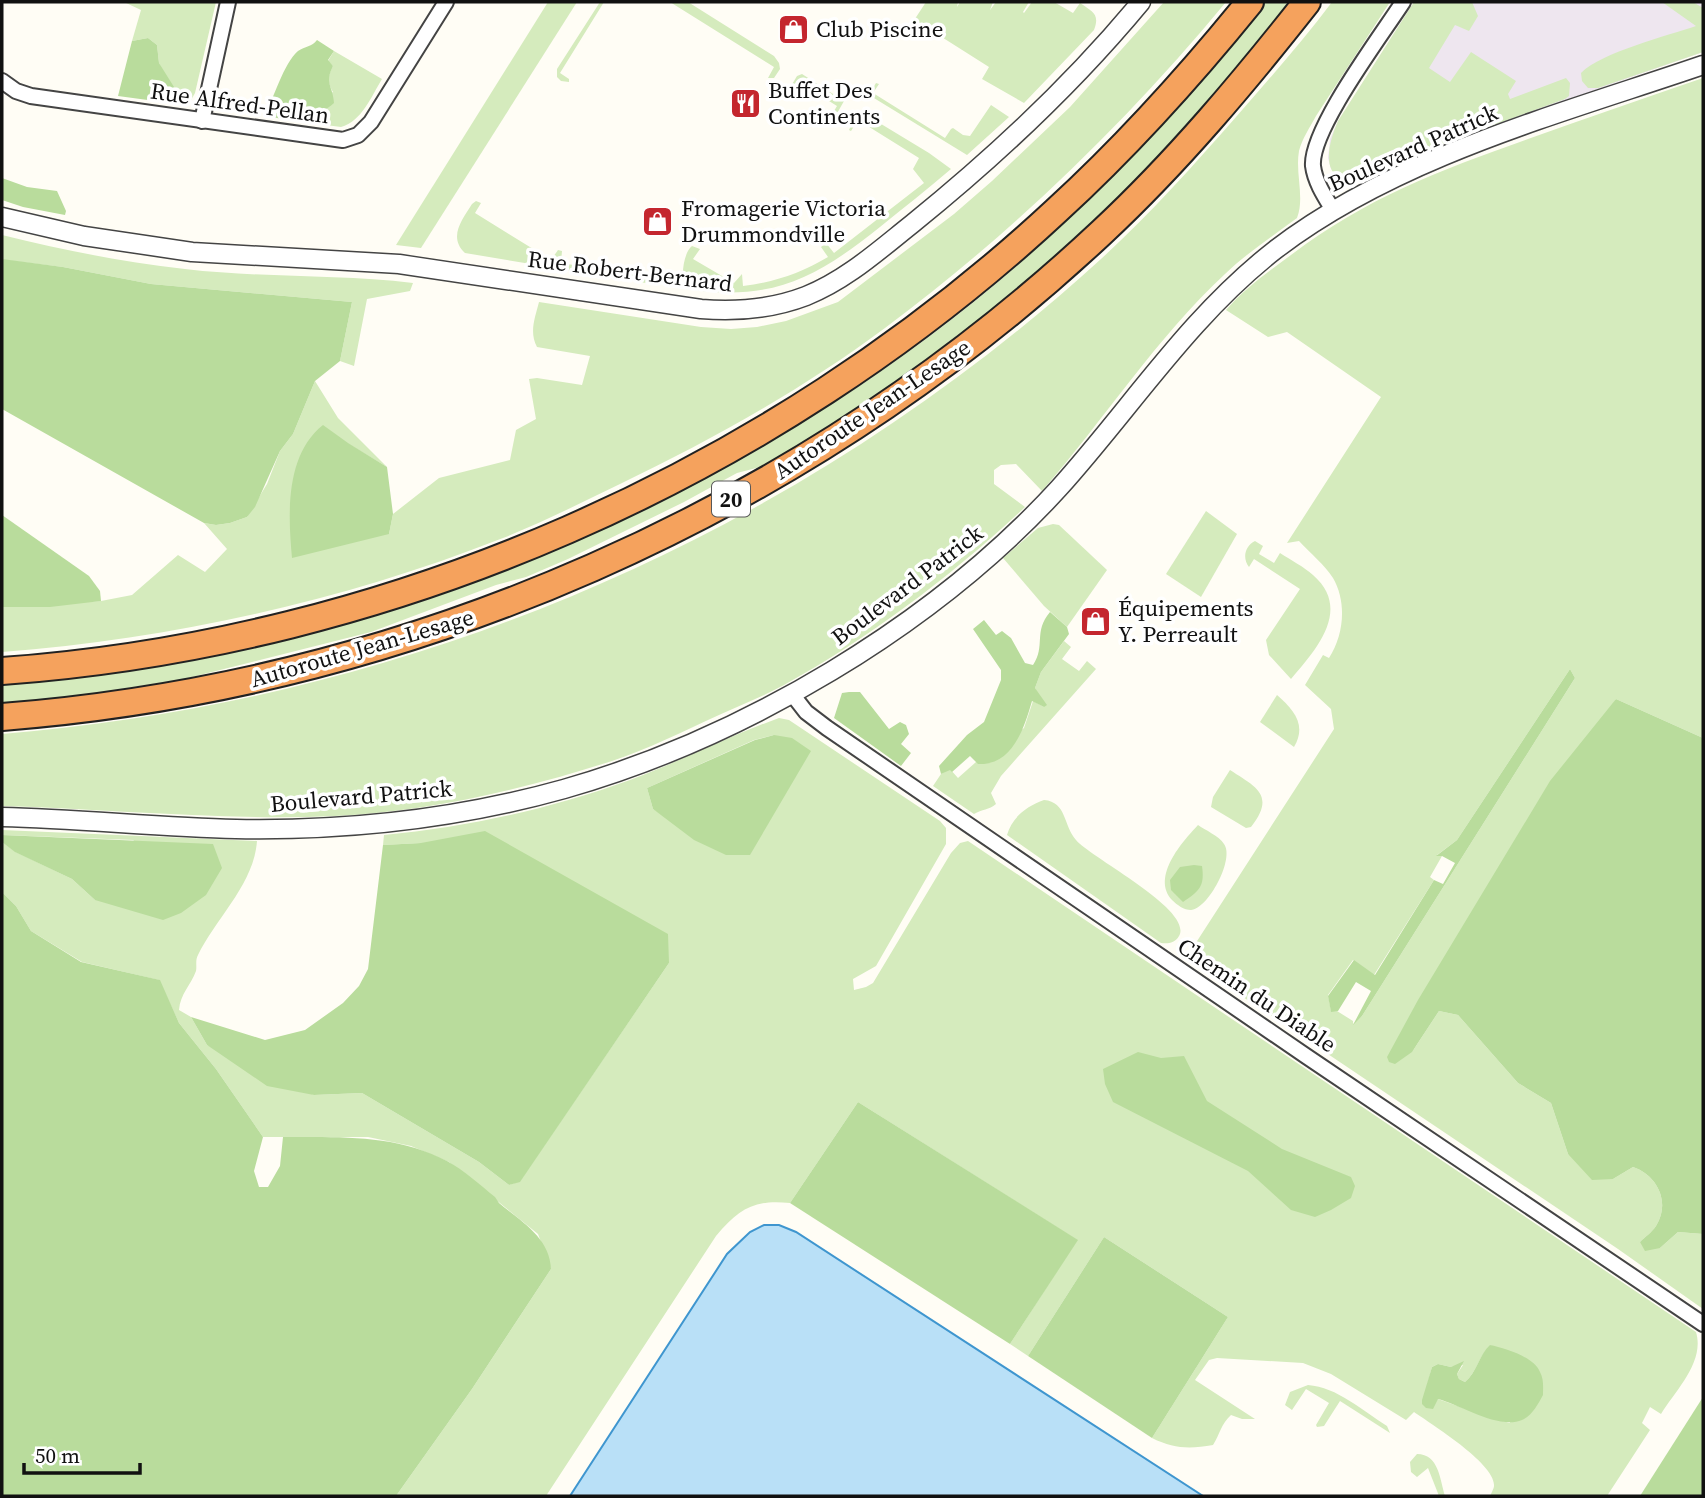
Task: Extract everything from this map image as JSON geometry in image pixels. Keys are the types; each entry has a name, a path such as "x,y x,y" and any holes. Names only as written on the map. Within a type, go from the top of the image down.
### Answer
{"highway":[{"name":"Autoroute Jean-Lesage","path":"2,671 90,663 201,645 373,601 456,574 543,540 706,461 771,425 840,381 939,309 1009,253 1111,157 1186,77 1250,2"},
{"name":"Autoroute Jean-Lesage","path":"2,717 99,707 194,692 274,675 406,639 485,612 570,578 764,482 829,443 908,390 1000,321 1063,267 1114,221 1167,166 1234,91 1307,2"}],"street":[{"path":"202,121 228,2"},
{"name":"Rue Alfred-Pellan","path":"2,81 16,91 30,96 336,140 358,135 371,122 446,2"},
{"name":"Rue Robert-Bernard","path":"2,217 84,236 192,252 381,262 701,309 733,311 760,308 784,303 822,288 855,269 884,247 971,176 1031,120 1142,2"},
{"path":"1333,210 1313,169 1313,157 1319,137 1403,2"},
{"name":"Boulevard Patrick","path":"2,817 200,828 280,829 387,823 456,814 538,796 616,772 710,733 792,694 871,646 985,559 1066,480 1209,309 1274,251 1333,210 1373,188 1436,160 1525,126 1703,65"},
{"name":"Chemin du Diable","path":"792,694 806,712 839,736 1703,1324"}],"shaded area":[{"path":"1414,2 1703,2 1703,52 1439,145 1361,181 1351,182 1340,178 1331,169 1328,158 1330,139 1338,121"}],"green space":[{"path":"124,2 216,2 195,93 190,102 181,105 155,101 159,98 174,97 159,63 157,45 148,38 132,41 141,10"},
{"path":"548,2 577,2 421,248 396,245"},
{"path":"600,2 604,2 560,73 569,79 569,82 561,81 557,77 557,69"},
{"path":"670,2 688,2 774,56 780,69 774,78 768,78 774,67"},
{"path":"926,2 958,2 957,7 960,2 993,2 990,10 996,2 1029,2 1024,13 1032,2 1054,2 1073,13 1080,3 1094,14 1096,25 1024,103 982,79 989,67 918,22 911,34 907,31"},
{"path":"1164,2 1226,2 1107,134 977,254 932,292 854,350 789,393 723,431 533,525 381,581 256,614 193,627 130,638 2,652 2,607 101,601 132,595 178,555 205,572 227,549 204,523 216,525 247,517 267,484 280,451 293,434 315,381 338,418 387,467 323,426 389,534 393,514 439,478 510,460 516,430 536,419 529,379 582,385 590,356 537,347 533,330 539,302 701,327 731,329 786,321 838,302 954,214 992,181 1070,107"},
{"path":"1266,2 1290,2 1226,81 1109,208 1001,304 874,398 764,466 737,473 684,502 526,577 496,585 371,632 184,679 2,704 2,684 124,672 247,650 369,617 490,576 608,526 721,469 829,406 930,336 1022,261 1150,137"},
{"path":"1332,2 1390,2 1302,142 1298,159 1300,202 1297,218 1243,258 1200,299 1153,352 1042,491 1016,464 1001,465 994,470 994,484 1025,507 969,557 910,604 816,666 768,693 625,756 545,781 475,798 369,814 293,817 210,816 2,806 2,734 154,715 304,685 449,642 591,588 727,522 858,446 983,358 1101,259 1204,154"},
{"path":"1414,2 1472,2 1478,16 1469,31 1455,25 1429,68 1450,82 1471,52 1516,81 1508,94 1510,99 1566,78 1570,83 1569,96 1439,145 1361,181 1347,181 1338,177 1329,162 1331,141 1338,121"},
{"path":"1662,2 1693,2 1703,8 1703,52 1598,88 1588,88 1582,81 1581,73 1591,65 1619,52 1696,26"},
{"path":"148,38 157,45 159,63 174,87 175,97 159,98 155,101 118,96 132,41"},
{"path":"317,40 334,51 328,60 333,66 329,81 334,103 317,112 297,111 295,121 265,116 293,57"},
{"path":"334,51 382,79 365,107 348,124 341,127 295,121 297,111 333,92 328,79 333,66 328,61"},
{"path":"802,74 844,101 835,117 831,116 837,106 797,81 788,91 797,76"},
{"path":"1703,78 1703,738 1616,699 1412,1052 1439,1011 1458,1015 1518,1083 1551,1103 1568,1154 1613,1179 1633,1167 1649,1176 1659,1190 1662,1208 1656,1226 1640,1242 1660,1248 1678,1232 1703,1234 1703,1309 1191,962 1190,952 1334,729 1331,709 1305,685 1323,655 1329,658 1338,639 1342,618 1340,597 1326,568 1299,541 1287,543 1381,397 1287,332 1268,337 1226,310 1249,287 1291,255 1376,201 1464,162","holes":["1570,669 1575,678 1362,1016 1353,1024 1353,1021 1337,1011 1331,1011 1328,995 1353,960 1374,975 1434,880 1430,877 1442,856 1437,855 1457,840"]},
{"path":"876,83 879,84 873,93 945,138 953,128 970,136 991,105 1009,117 967,155 869,95"},
{"path":"858,110 951,169 856,245 812,273 768,289 716,292 686,289 683,267 686,254 692,246 700,249 693,259 734,283 742,274 743,286 766,282 808,268 828,257 821,247 826,243 834,253 924,183 913,169 919,158 858,120 851,131 849,130"},
{"path":"2,178 27,187 57,191 66,211 65,215 2,200"},
{"path":"476,201 481,203 475,213 551,260 558,250 562,251 561,263 655,278 657,265 661,267 660,278 652,284 465,253 458,241 458,228"},
{"path":"2,235 93,255 185,269 413,283 410,291 367,299 354,366 340,361 352,302 151,284 63,267 4,260"},
{"path":"2,259 63,267 151,284 352,302 340,361 315,381 293,434 280,451 255,507 247,517 216,525 204,523 2,409"},
{"path":"323,425 387,467 393,514 389,534 292,558 290,505 295,469 302,452"},
{"path":"1206,511 1237,534 1201,597 1166,574"},
{"path":"2,515 89,576 100,591 101,601 50,607 2,607"},
{"path":"1059,525 1107,570 1067,627 1044,606 1003,558 1038,528"},
{"path":"1255,541 1263,546 1259,554 1274,563 1280,553 1313,575 1330,601 1330,615 1320,642 1291,679 1269,655 1266,640 1300,589 1254,559 1249,567 1246,552"},
{"path":"1050,612 1067,627 1069,634 1041,672 1035,688 1047,705 1044,707 1032,701 1015,744 1000,759 978,764 970,756 952,772 950,770 941,774 939,766 967,735 984,722 1001,680 1001,670 973,629 984,620 996,635 1002,631 1011,638 1025,663 1033,665 1039,652 1042,626"},
{"path":"1064,641 1071,647 1062,659 1079,671 1087,661 1096,669 1001,776 991,793 996,804 974,814 933,786 941,774 950,769 958,778 1024,728 1033,701 1044,707 1035,688 1041,672"},
{"path":"1570,669 1575,678 1362,1016 1353,1025 1371,991 1356,982 1338,1011 1331,1012 1328,996 1354,960 1375,975 1434,880 1443,884 1455,863 1436,856 1457,840"},
{"path":"860,692 889,729 900,722 906,725 909,734 901,744 911,753 901,766 834,718 842,693"},
{"path":"1277,695 1297,718 1299,732 1294,747 1260,722"},
{"path":"1616,699 1703,738 1703,1234 1678,1232 1660,1248 1645,1251 1640,1242 1656,1226 1662,1208 1662,1199 1655,1183 1649,1176 1633,1167 1613,1179 1592,1180 1568,1154 1551,1103 1518,1083 1458,1015 1439,1011 1412,1052 1395,1064 1389,1062 1387,1057 1418,1000 1550,781"},
{"path":"779,718 789,720 940,821 946,828 946,844 876,966 853,979 854,990 873,983 951,853 960,843 968,841 1696,1332 1696,1354 1688,1375 1661,1414 1650,1407 1642,1423 1650,1430 1607,1496 1490,1496 1494,1486 1485,1467 1447,1435 1414,1412 1406,1420 1331,1374 1303,1363 1217,1358 1209,1360 1195,1380 1255,1419 1242,1419 1231,1415 1213,1445 1182,1447 1152,1438 1228,1317 1104,1237 1028,1356 1010,1344 1077,1240 858,1102 790,1203 766,1203 748,1208 732,1219 716,1236 546,1496 396,1496 472,1389 551,1269 538,1234 449,1162 411,1146 368,1137 263,1137 216,1069 179,1023 159,980 82,962 31,931 16,906 2,892 2,842 16,852 72,879 95,900 134,840 2,835 2,830 257,841 249,872 242,886 197,957 196,971 181,999 179,1010 191,1017 207,1045 314,1095 362,1093 479,1162 509,1185 520,1181 669,963 421,843 383,845 384,835 478,822 570,800 649,773","holes":["774,735 666,817 653,809 647,788 754,740","1491,1345 1510,1423 1438,1399 1422,1404 1432,1367 1438,1364 1451,1367 1463,1365 1457,1374 1459,1379 1465,1382"]},
{"path":"774,735 792,738 811,751 750,855 726,855 694,840 653,809 647,788 755,740"},
{"path":"1230,770 1260,793 1262,807 1251,827 1246,828 1211,807 1213,797"},
{"path":"1044,800 1057,805 1061,810 1076,840 1139,885 1171,913 1179,925 1179,936 1175,940 1161,943 1007,835 1012,823 1021,813"},
{"path":"1198,825 1222,841 1226,861 1212,893 1198,907 1188,910 1172,900 1166,891 1165,881 1171,860"},
{"path":"485,831 668,934 669,963 520,1182 509,1185 479,1162 362,1093 314,1095 267,1086 207,1045 191,1017 265,1040 305,1030 343,1003 359,986 368,969 383,845 421,843"},
{"path":"2,835 213,844 222,868 206,895 181,913 163,920 95,900 72,879 15,852 2,842"},
{"path":"1202,866 1202,884 1183,902 1171,890 1170,880 1180,867"},
{"path":"2,892 16,906 31,931 81,962 160,980 179,1023 216,1069 263,1137 254,1171 259,1187 268,1187 280,1166 283,1137 346,1137 408,1146 428,1152 472,1178 525,1224 546,1248 551,1269 472,1389 396,1496 2,1496"},
{"path":"1138,1052 1161,1058 1184,1056 1207,1101 1282,1149 1351,1177 1355,1186 1351,1198 1315,1217 1291,1210 1248,1171 1113,1102 1105,1084 1103,1069"},
{"path":"858,1102 1078,1240 1010,1344 790,1203"},
{"path":"1104,1237 1228,1317 1152,1438 1028,1356"},
{"path":"1490,1345 1525,1358 1540,1372 1543,1395 1529,1416 1513,1422 1502,1422 1438,1399 1433,1409 1422,1404 1432,1367 1438,1364 1451,1367 1464,1361 1457,1374 1459,1379 1465,1382"},
{"path":"1308,1385 1329,1390 1349,1401 1387,1426 1390,1433 1340,1401 1324,1426 1317,1427 1329,1403 1306,1389 1292,1410 1285,1405 1290,1392"},
{"path":"1703,1397 1703,1496 1640,1496"},
{"path":"1417,1454 1430,1458 1434,1463 1445,1496 1439,1496 1428,1468 1417,1477 1411,1472 1410,1462"}],"water":[{"path":"764,1225 779,1225 796,1232 1203,1496 570,1496 727,1254 750,1232"}],"place":[{"name":"Club Piscine","path":"793,29"},
{"name":"Buffet Des Continents","path":"745,103"},
{"name":"Fromagerie Victoria Drummondville","path":"658,221"},
{"name":"Équipements Y. Perreault","path":"1095,621"}]}
